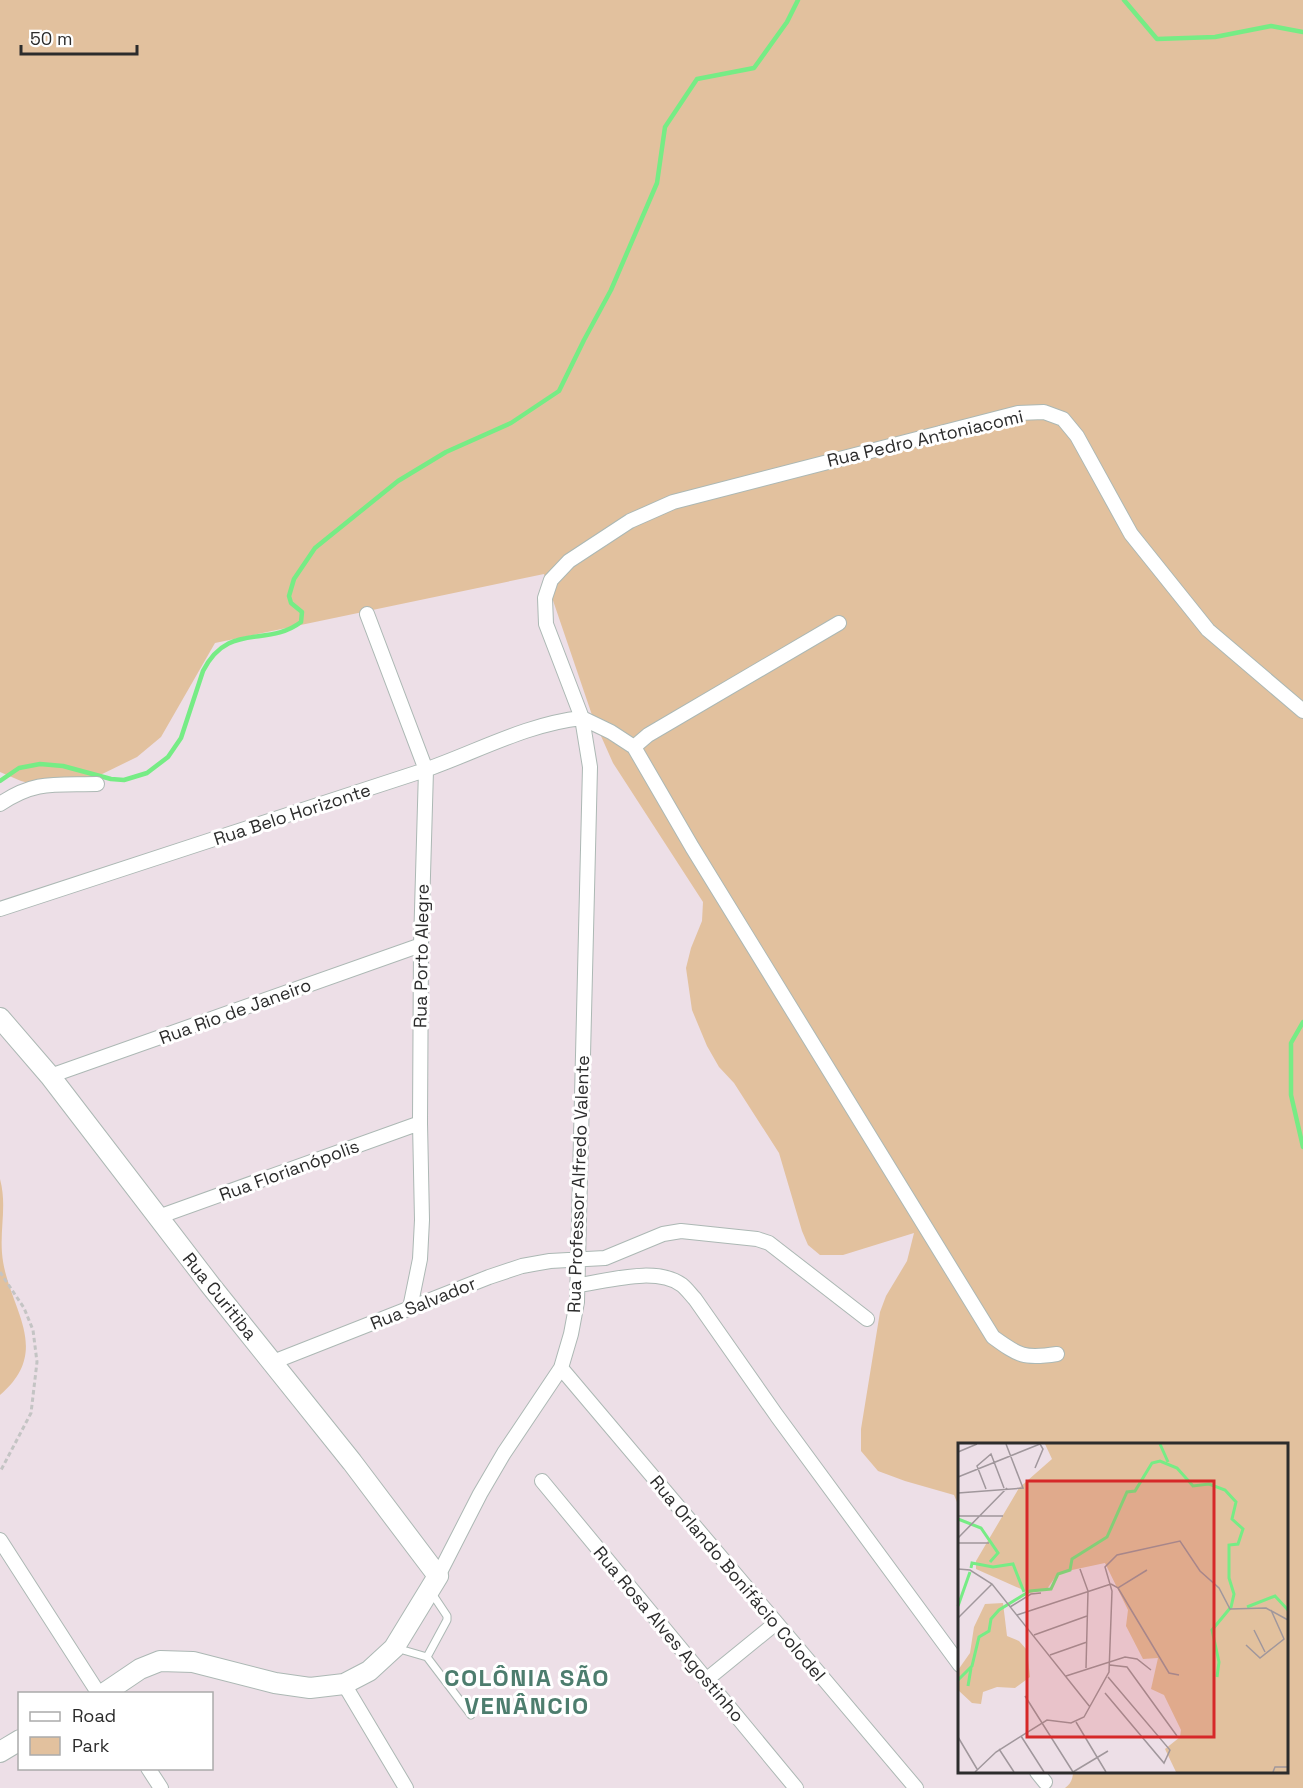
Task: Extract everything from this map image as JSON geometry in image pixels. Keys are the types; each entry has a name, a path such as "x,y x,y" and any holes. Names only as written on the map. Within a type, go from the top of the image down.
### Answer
{"street":[{"name":"Rua Pedro Antoniacomi","path":"582,718 546,624 545,598 551,580 569,561 630,521 673,502 1018,413 1044,412 1063,419 1077,436 1131,534 1208,630 1303,711"},
{"name":"Rua Porto Alegre","path":"367,614 426,770 421,945 422,1220 420,1259 410,1308"},
{"path":"634,747 648,735 839,623"},
{"path":"582,718 611,732 634,747 705,868 993,1337 1016,1354 1034,1357 1057,1354"},
{"name":"Rua Belo Horizonte","path":"0,909 426,770 538,726 559,720 582,718"},
{"name":"Rua Professor Alfredo Valente","path":"104,1692 140,1669 160,1661 193,1662 275,1683 310,1688 344,1684 369,1671 394,1648 434,1583 492,1473 561,1368 571,1334 578,1285 590,767 588,741 582,718"},
{"path":"0,804 25,790 38,786 97,784"},
{"name":"Rua Rio de Janeiro","path":"50,1076 421,945"},
{"name":"Rua Curitiba","path":"0,1018 50,1076 158,1217 352,1462 434,1583"},
{"name":"Rua Florianópolis","path":"158,1217 420,1123"},
{"name":"Rua Salvador","path":"273,1362 522,1266 550,1261 605,1258 663,1234 681,1231 757,1239 769,1243 867,1318"},
{"path":"578,1285 646,1275 666,1278 682,1285 695,1299 777,1416 958,1662"},
{"name":"Rua Orlando Bonifácio Colodel","path":"561,1368 916,1788"},
{"name":"Rua Rosa Alves Agostinho","path":"542,1481 796,1788"},
{"path":"0,1540 100,1692"},
{"path":"706,1680 776,1623"},
{"path":"344,1684 406,1788"},
{"path":"0,1752 18,1741"},
{"path":"149,1770 161,1788"}],"lane":[{"path":"426,1657 447,1620 434,1583"},
{"path":"394,1648 426,1657 471,1715"}],"path":[{"path":"0,1272 24,1308 33,1330 36,1362 31,1413 0,1472"}],"green space":[{"path":"0,0 1303,0 1303,1788 1065,1788 1069,1785 1073,1773 1288,1773 1288,1443 958,1443 958,1505 954,1495 878,1471 861,1451 861,1429 880,1312 886,1296 907,1261 914,1233 843,1255 820,1255 808,1245 779,1153 734,1083 719,1067 707,1046 692,1010 686,968 702,921 703,902 613,763 593,718 544,574 215,643 161,737 137,757 94,778 45,787 21,781 0,772"},
{"path":"0,1179 3,1198 2,1253 5,1272 23,1326 26,1343 24,1360 16,1378 0,1395"}],"waterway":[{"path":"0,781 19,768 40,764 63,766 111,779 124,780 147,773 168,757 181,738 203,671 213,656 224,646 236,640 275,634 288,630 301,622 302,612 291,603 289,596 294,579 315,548 398,481 446,452 511,423 559,391 611,290 657,183 665,127 697,79 754,68 787,22 798,0"},
{"path":"1124,0 1157,39 1215,37 1271,26 1303,32"},
{"path":"1303,1022 1291,1043 1291,1095 1303,1147"}],"district":[{"name":"COLÔNIA SÃO VENÂNCIO","path":"527,1691"}]}
